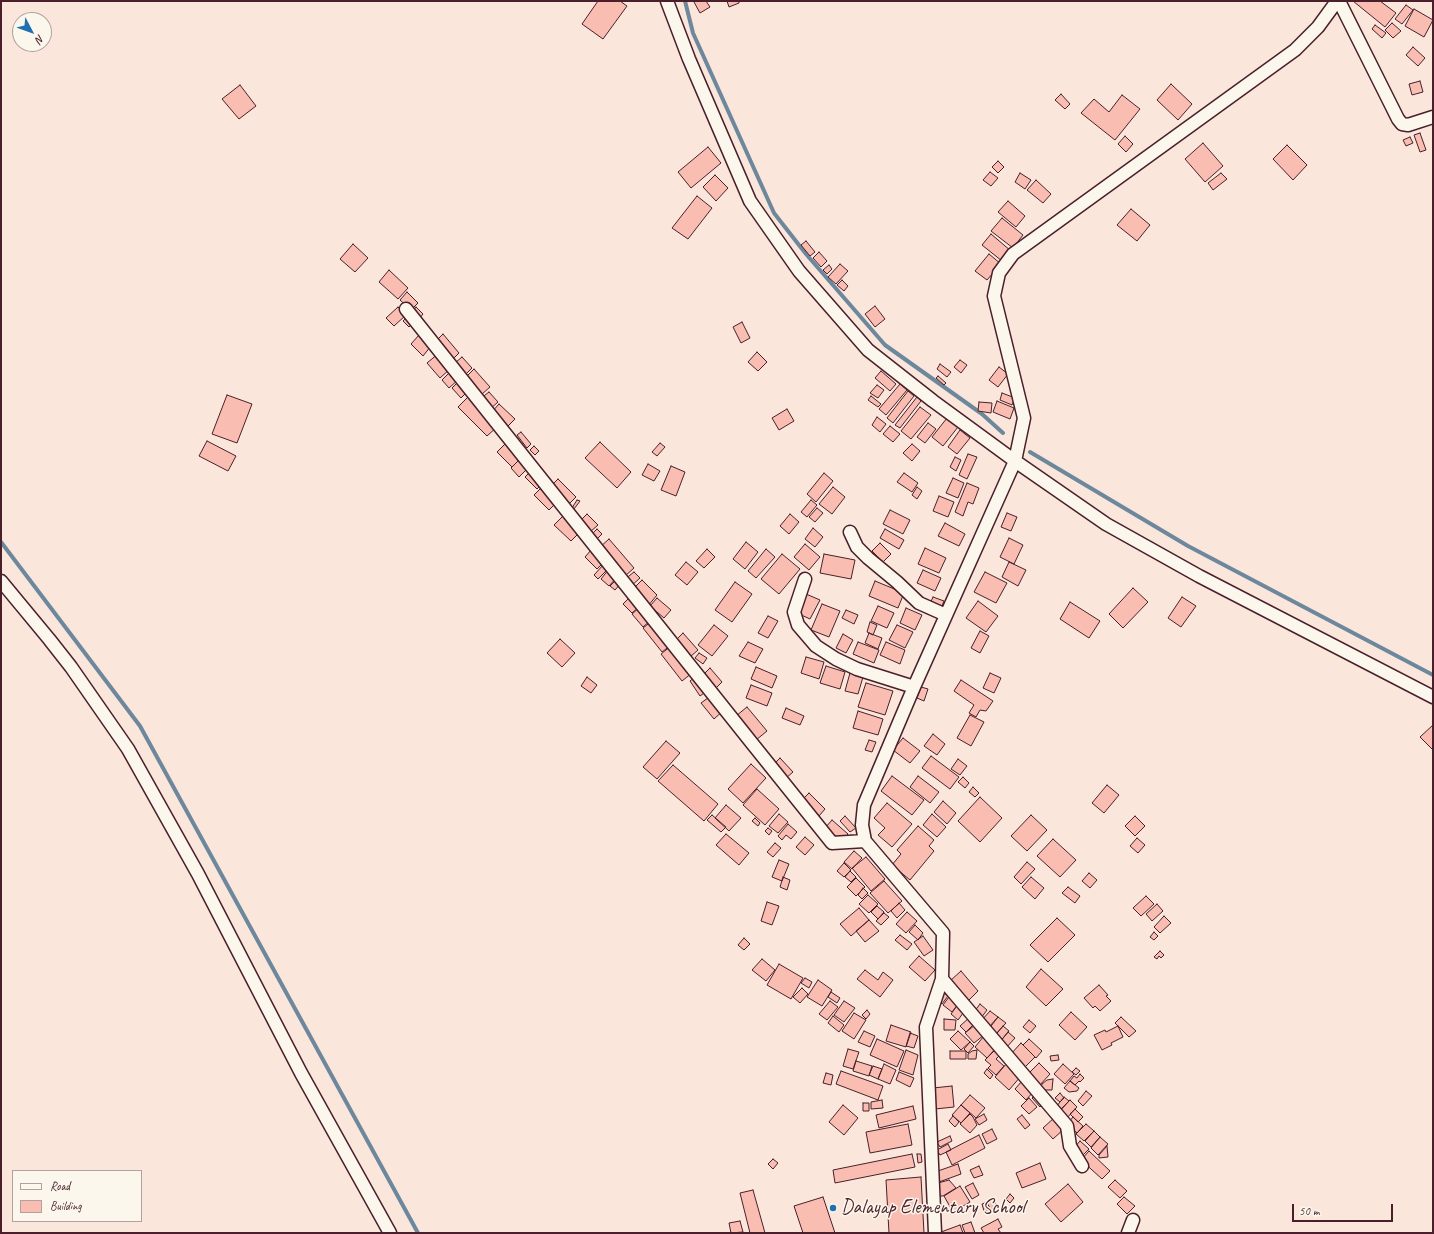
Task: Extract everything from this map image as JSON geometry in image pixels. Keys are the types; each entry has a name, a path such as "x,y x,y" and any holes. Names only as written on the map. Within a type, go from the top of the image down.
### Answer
{"street":[{"path":"668,1 689,59 750,200 799,271 868,350 927,396 1106,524 1199,576 1433,697"},
{"path":"935,1233 926,1027 942,979 943,933 865,841 862,824 864,805 1015,460 1024,418 994,296 1000,273 1013,254 1295,50 1318,27 1338,1 1398,119 1402,124 1408,126 1433,117"},
{"path":"406,309 832,843 865,841"},
{"path":"850,532 857,547 919,603 946,615"},
{"path":"805,579 794,612 798,625 816,646 836,659 857,669 914,688"},
{"path":"1,581 66,661 128,749 198,874 301,1073 390,1233"},
{"path":"942,979 1067,1126 1070,1146 1082,1166"},
{"path":"1128,1233 1133,1220"}],"building":[{"path":"598,1 620,1 627,6 603,39 582,24"},
{"path":"706,1 710,7 700,13 694,2"},
{"path":"727,1 739,1 739,3 729,7"},
{"path":"1353,1 1380,1 1396,13 1385,27"},
{"path":"1406,5 1413,10 1402,24 1395,19"},
{"path":"1414,9 1433,20 1424,37 1405,26"},
{"path":"1392,23 1401,31 1393,38 1385,30"},
{"path":"1375,25 1386,33 1382,38 1372,29"},
{"path":"1413,47 1425,58 1418,66 1406,55"},
{"path":"1420,81 1423,92 1412,95 1409,84"},
{"path":"1171,84 1192,104 1178,120 1157,100"},
{"path":"240,85 256,106 239,119 222,99"},
{"path":"1061,94 1070,104 1065,109 1055,100"},
{"path":"1122,95 1140,109 1115,140 1081,113 1094,99 1109,112"},
{"path":"1420,133 1426,150 1420,152 1414,135"},
{"path":"1125,136 1133,144 1126,152 1118,144"},
{"path":"1410,137 1413,143 1406,146 1403,140"},
{"path":"1203,143 1223,166 1205,182 1185,159"},
{"path":"1287,145 1307,165 1293,180 1273,159"},
{"path":"708,147 721,163 691,188 678,172"},
{"path":"998,161 1004,167 998,173 992,167"},
{"path":"990,172 998,178 991,186 983,180"},
{"path":"1020,173 1031,180 1025,189 1015,182"},
{"path":"1221,173 1227,179 1213,190 1208,183"},
{"path":"715,175 728,188 716,201 703,187"},
{"path":"1036,180 1051,194 1043,203 1027,190"},
{"path":"697,196 712,208 688,239 672,228"},
{"path":"1008,201 1025,216 1016,227 998,212"},
{"path":"1131,209 1150,225 1137,241 1117,225"},
{"path":"1002,218 1023,235 1013,248 991,231"},
{"path":"991,234 1011,251 1002,261 982,245"},
{"path":"806,241 815,252 810,256 801,245"},
{"path":"353,244 368,258 355,272 340,259"},
{"path":"819,252 827,261 821,267 813,258"},
{"path":"989,254 1001,264 987,280 975,271"},
{"path":"840,264 848,271 836,284 828,277"},
{"path":"829,265 832,269 827,274 823,270"},
{"path":"389,270 408,288 398,299 379,282"},
{"path":"842,280 848,286 844,291 837,285"},
{"path":"407,292 418,303 411,310 400,300"},
{"path":"875,306 885,319 875,327 865,314"},
{"path":"398,307 406,315 394,326 386,318"},
{"path":"416,307 423,314 419,319 412,312"},
{"path":"409,315 415,321 409,327 403,321"},
{"path":"742,322 750,338 741,343 733,327"},
{"path":"443,334 459,353 452,360 436,341"},
{"path":"419,335 431,346 423,356 411,344"},
{"path":"757,352 767,362 758,371 748,362"},
{"path":"439,353 451,368 440,378 427,363"},
{"path":"462,357 472,368 465,375 455,363"},
{"path":"960,360 967,365 961,373 954,367"},
{"path":"940,364 951,372 947,377 937,369"},
{"path":"999,367 1008,374 998,387 989,380"},
{"path":"474,369 490,387 481,395 465,378"},
{"path":"452,370 460,378 449,388 442,380"},
{"path":"881,371 896,384 890,391 875,378"},
{"path":"938,376 946,383 944,385 936,378"},
{"path":"460,380 469,390 461,398 452,388"},
{"path":"900,384 907,390 886,415 879,409"},
{"path":"877,385 884,390 878,398 870,393"},
{"path":"908,391 914,396 893,423 887,418"},
{"path":"489,392 498,402 489,410 480,399"},
{"path":"1002,393 1015,398 1012,405 1000,400"},
{"path":"227,395 252,404 237,443 212,434"},
{"path":"469,396 498,426 487,436 458,407"},
{"path":"871,396 881,404 878,407 868,400"},
{"path":"917,397 921,401 900,428 895,425"},
{"path":"997,401 1014,408 1010,419 993,412"},
{"path":"979,402 992,403 991,413 978,411"},
{"path":"499,404 515,419 506,428 491,413"},
{"path":"920,407 931,415 911,439 901,431"},
{"path":"787,409 794,421 779,430 772,418"},
{"path":"877,417 886,424 880,432 872,425"},
{"path":"947,418 958,427 943,446 932,437"},
{"path":"928,423 936,429 925,443 917,437"},
{"path":"890,426 900,434 893,442 883,434"},
{"path":"960,430 970,438 957,454 948,447"},
{"path":"521,432 531,444 527,448 517,435"},
{"path":"207,441 236,456 228,471 199,456"},
{"path":"507,442 522,457 512,467 497,452"},
{"path":"600,442 631,472 617,488 585,458"},
{"path":"660,443 665,447 657,456 652,452"},
{"path":"912,444 920,451 912,461 903,453"},
{"path":"534,446 539,451 535,455 530,450"},
{"path":"968,454 977,457 967,479 959,475"},
{"path":"955,457 961,460 956,471 950,467"},
{"path":"520,459 528,468 519,477 511,468"},
{"path":"648,464 660,471 654,481 642,475"},
{"path":"671,466 685,472 676,496 661,490"},
{"path":"530,472 542,484 537,489 525,477"},
{"path":"824,473 833,481 816,502 807,494"},
{"path":"904,473 918,483 912,492 897,482"},
{"path":"953,478 964,483 958,498 946,493"},
{"path":"558,479 576,497 569,504 551,486"},
{"path":"967,483 979,488 973,504 968,502 963,516 955,512"},
{"path":"542,487 558,501 549,510 534,495"},
{"path":"833,487 845,497 832,514 819,504"},
{"path":"917,487 922,491 917,499 912,495"},
{"path":"939,496 954,502 948,517 933,511"},
{"path":"577,500 580,501 574,509 572,508"},
{"path":"811,500 817,505 807,517 801,512"},
{"path":"817,508 823,513 815,522 809,517"},
{"path":"890,510 910,520 903,534 883,524"},
{"path":"1007,513 1017,517 1011,531 1001,527"},
{"path":"587,514 598,525 590,532 580,521"},
{"path":"790,514 799,522 789,534 780,526"},
{"path":"564,515 581,531 571,541 554,525"},
{"path":"945,523 965,534 959,546 938,536"},
{"path":"813,528 823,537 815,547 805,539"},
{"path":"597,529 602,534 596,540 591,535"},
{"path":"885,529 904,540 899,549 880,538"},
{"path":"1009,538 1023,545 1014,564 1000,557"},
{"path":"609,539 634,568 624,577 599,548"},
{"path":"746,542 758,552 745,569 733,559"},
{"path":"880,543 891,554 883,562 872,551"},
{"path":"805,544 820,557 809,570 794,557"},
{"path":"925,548 946,558 939,573 918,564"},
{"path":"592,549 605,561 597,569 585,557"},
{"path":"707,549 715,557 704,568 696,561"},
{"path":"766,549 775,557 756,578 748,571"},
{"path":"782,554 800,569 779,594 761,579"},
{"path":"824,554 855,560 851,579 820,573"},
{"path":"686,562 698,572 687,585 675,575"},
{"path":"1009,562 1026,570 1018,586 1002,577"},
{"path":"604,564 609,568 598,579 594,575"},
{"path":"609,569 617,577 609,586 601,579"},
{"path":"923,570 941,578 935,591 917,583"},
{"path":"634,572 640,578 630,587 624,580"},
{"path":"985,572 1007,583 996,603 974,592"},
{"path":"617,579 621,583 615,590 610,586"},
{"path":"642,580 657,595 648,606 632,590"},
{"path":"875,581 904,593 898,608 869,596"},
{"path":"735,582 752,594 732,622 715,610"},
{"path":"1133,588 1148,602 1123,628 1109,614"},
{"path":"806,594 820,600 810,619 797,613"},
{"path":"631,596 640,606 632,613 623,604"},
{"path":"933,597 944,601 940,611 929,606"},
{"path":"1182,597 1196,606 1181,627 1168,618"},
{"path":"657,598 671,610 664,618 650,606"},
{"path":"978,601 998,616 986,632 966,618"},
{"path":"1070,602 1100,621 1089,638 1060,619"},
{"path":"822,604 840,611 829,637 811,630"},
{"path":"878,606 894,613 887,628 871,621"},
{"path":"640,607 651,620 643,627 632,614"},
{"path":"906,608 922,615 915,630 900,623"},
{"path":"846,610 858,615 854,624 842,618"},
{"path":"768,616 778,621 768,638 758,633"},
{"path":"652,621 671,645 662,652 643,628"},
{"path":"870,622 877,625 873,635 867,632"},
{"path":"714,625 728,636 712,656 698,645"},
{"path":"897,625 913,632 905,648 889,640"},
{"path":"980,631 989,636 980,653 971,648"},
{"path":"683,633 698,650 690,657 675,641"},
{"path":"869,633 882,638 878,649 865,643"},
{"path":"843,634 853,640 846,653 836,648"},
{"path":"560,639 575,653 562,667 547,653"},
{"path":"748,642 763,649 755,663 739,656"},
{"path":"858,642 879,650 874,663 853,654"},
{"path":"886,642 905,650 900,664 880,655"},
{"path":"671,646 692,673 682,681 661,654"},
{"path":"699,653 707,658 703,664 695,658"},
{"path":"806,657 824,662 819,679 801,673"},
{"path":"826,666 845,672 840,689 820,683"},
{"path":"756,667 777,676 772,688 751,679"},
{"path":"710,668 722,682 716,688 703,675"},
{"path":"850,673 863,677 858,694 845,691"},
{"path":"990,673 1001,678 994,693 983,688"},
{"path":"696,676 707,691 700,696 690,681"},
{"path":"587,677 597,685 591,693 581,686"},
{"path":"961,680 993,701 986,711 980,710 976,717 969,713 974,705 954,691"},
{"path":"866,683 893,691 885,715 858,707"},
{"path":"751,685 772,693 767,706 746,698"},
{"path":"921,687 928,689 924,701 917,698"},
{"path":"712,695 724,710 714,719 701,703"},
{"path":"747,707 767,731 756,740 736,716"},
{"path":"786,708 804,716 800,725 782,718"},
{"path":"858,711 883,719 878,735 853,728"},
{"path":"970,715 984,722 971,746 957,738"},
{"path":"1433,725 1433,750 1420,737"},
{"path":"933,734 945,744 937,755 924,746"},
{"path":"903,738 920,751 910,763 893,750"},
{"path":"869,740 876,742 872,752 865,750"},
{"path":"666,741 680,753 657,779 643,767"},
{"path":"931,756 959,777 950,789 922,768"},
{"path":"780,758 793,772 786,778 773,765"},
{"path":"958,759 967,766 960,775 951,769"},
{"path":"751,764 766,778 743,803 728,789"},
{"path":"673,765 718,804 704,821 658,781"},
{"path":"892,776 924,800 912,815 881,791"},
{"path":"918,776 939,792 930,803 910,787"},
{"path":"963,777 969,783 965,788 958,782"},
{"path":"1107,785 1119,795 1104,813 1092,803"},
{"path":"973,787 979,793 975,797 969,792"},
{"path":"757,789 779,809 765,825 743,805"},
{"path":"809,793 825,809 819,816 803,799"},
{"path":"980,797 1002,818 980,842 958,821"},
{"path":"943,801 956,813 947,824 934,812"},
{"path":"887,803 912,824 892,847 878,835 885,828 874,818"},
{"path":"726,805 741,818 729,831 715,818"},
{"path":"779,814 788,822 778,833 769,826"},
{"path":"932,814 946,827 937,837 923,825"},
{"path":"712,815 726,827 721,832 707,820"},
{"path":"1031,815 1047,830 1027,851 1011,836"},
{"path":"845,816 856,828 850,832 840,821"},
{"path":"1135,816 1145,826 1135,836 1125,826"},
{"path":"755,818 760,823 758,826 752,821"},
{"path":"832,820 848,834 843,840 836,837 825,828"},
{"path":"788,824 797,832 791,839 786,835 782,840 778,836"},
{"path":"918,826 934,840 929,846 934,851 910,880 892,865 901,854 897,850"},
{"path":"768,828 772,831 769,835 765,831"},
{"path":"726,834 749,853 739,865 716,845"},
{"path":"805,837 814,845 805,855 796,847"},
{"path":"1137,838 1145,845 1138,853 1130,846"},
{"path":"1053,839 1076,860 1060,877 1037,856"},
{"path":"775,843 781,848 773,857 767,852"},
{"path":"854,851 862,858 852,869 844,862"},
{"path":"866,857 885,879 871,891 852,868"},
{"path":"779,860 789,864 782,881 772,877"},
{"path":"1027,862 1035,869 1021,884 1014,877"},
{"path":"844,863 851,870 844,877 837,871"},
{"path":"850,871 856,877 851,882 845,877"},
{"path":"1089,873 1097,880 1090,888 1082,881"},
{"path":"783,877 790,880 787,890 780,887"},
{"path":"1031,877 1044,888 1035,899 1022,887"},
{"path":"856,878 865,887 856,896 847,887"},
{"path":"884,881 902,901 888,913 870,893"},
{"path":"1068,887 1080,896 1075,903 1062,893"},
{"path":"863,888 868,893 862,899 858,895"},
{"path":"868,895 878,904 869,913 859,904"},
{"path":"1146,896 1154,904 1141,916 1133,908"},
{"path":"767,902 779,906 772,925 761,921"},
{"path":"899,903 905,910 897,918 891,911"},
{"path":"1157,904 1163,911 1152,921 1146,914"},
{"path":"877,906 884,912 878,919 871,912"},
{"path":"859,908 869,920 851,936 840,924"},
{"path":"907,912 917,921 906,933 896,924"},
{"path":"884,913 889,917 881,925 876,921"},
{"path":"1164,916 1171,923 1160,933 1154,927"},
{"path":"1057,918 1075,935 1048,962 1030,945"},
{"path":"869,920 879,931 865,942 856,931"},
{"path":"915,925 923,933 918,940 909,932"},
{"path":"1154,932 1158,936 1154,940 1150,937"},
{"path":"900,935 912,944 907,950 895,940"},
{"path":"923,936 933,950 924,956 914,942"},
{"path":"744,938 750,944 744,950 738,945"},
{"path":"1160,951 1164,955 1161,958 1159,956 1157,959 1154,957"},
{"path":"919,956 935,970 925,981 909,967"},
{"path":"762,959 775,970 766,981 752,970"},
{"path":"779,964 803,978 791,999 767,985"},
{"path":"1041,969 1063,989 1046,1006 1026,987"},
{"path":"865,970 878,980 883,972 893,980 880,997 857,979"},
{"path":"961,971 978,991 968,1001 950,981"},
{"path":"805,978 812,982 809,988 801,983"},
{"path":"818,980 832,990 822,1006 807,997"},
{"path":"1099,985 1111,1001 1100,1011 1095,1006 1093,1008 1084,998"},
{"path":"802,988 808,994 800,1003 793,997"},
{"path":"831,992 840,998 837,1003 828,997"},
{"path":"942,992 948,996 942,1004 936,999"},
{"path":"949,997 958,1004 952,1012 943,1005"},
{"path":"830,1001 838,1007 827,1020 819,1014"},
{"path":"844,1001 855,1008 844,1022 834,1015"},
{"path":"959,1003 966,1009 958,1020 951,1014"},
{"path":"980,1004 987,1010 981,1018 974,1012"},
{"path":"867,1010 870,1014 866,1019 862,1015"},
{"path":"990,1011 998,1017 989,1027 981,1021"},
{"path":"1071,1012 1087,1027 1075,1040 1059,1025"},
{"path":"854,1013 866,1020 854,1039 842,1031"},
{"path":"833,1016 844,1025 839,1032 828,1023"},
{"path":"970,1017 975,1023 966,1032 960,1026"},
{"path":"998,1017 1006,1023 994,1036 988,1030"},
{"path":"1121,1017 1136,1031 1129,1037 1115,1023"},
{"path":"944,1019 956,1020 955,1030 944,1030"},
{"path":"1029,1020 1036,1026 1030,1033 1023,1027"},
{"path":"891,1025 911,1032 906,1047 886,1041"},
{"path":"975,1025 984,1035 974,1043 965,1033"},
{"path":"1003,1026 1009,1031 999,1043 993,1038"},
{"path":"1118,1026 1123,1037 1111,1043 1112,1045 1102,1050 1094,1035 1105,1030 1106,1032"},
{"path":"864,1031 875,1036 870,1047 858,1042"},
{"path":"958,1031 970,1042 961,1050 950,1039"},
{"path":"1008,1032 1015,1038 1005,1049 999,1043"},
{"path":"910,1033 918,1036 914,1048 906,1046"},
{"path":"984,1036 996,1048 987,1058 975,1047"},
{"path":"877,1039 904,1051 897,1067 870,1055"},
{"path":"1029,1039 1042,1051 1036,1058 1023,1045"},
{"path":"970,1042 974,1046 968,1053 964,1049"},
{"path":"1021,1043 1035,1057 1024,1068 1010,1055"},
{"path":"848,1049 859,1052 853,1069 843,1066"},
{"path":"906,1050 918,1055 913,1075 899,1070"},
{"path":"977,1050 976,1059 968,1059 968,1054"},
{"path":"950,1051 966,1051 966,1059 950,1059"},
{"path":"994,1051 999,1056 996,1059 1004,1066 996,1075 988,1068 991,1065 985,1060"},
{"path":"1058,1055 1059,1060 1051,1061 1050,1056"},
{"path":"856,1061 872,1066 869,1076 853,1071"},
{"path":"1007,1063 1021,1076 1009,1090 995,1077"},
{"path":"1039,1063 1050,1074 1039,1086 1027,1075"},
{"path":"884,1064 896,1070 890,1084 878,1079"},
{"path":"1063,1064 1074,1074 1065,1084 1054,1074"},
{"path":"873,1066 882,1069 878,1079 869,1075"},
{"path":"1076,1068 1080,1071 1076,1075 1072,1072"},
{"path":"987,1069 993,1075 990,1079 984,1073"},
{"path":"841,1071 883,1086 878,1100 836,1084"},
{"path":"899,1072 914,1078 910,1087 896,1080"},
{"path":"826,1073 833,1075 831,1085 823,1083"},
{"path":"1080,1074 1084,1078 1080,1082 1079,1081 1075,1085 1070,1081 1074,1076 1077,1078"},
{"path":"1053,1079 1052,1090 1040,1090 1042,1084 1047,1080"},
{"path":"1022,1081 1033,1092 1026,1100 1015,1089"},
{"path":"1070,1081 1079,1088 1077,1091 1069,1092 1064,1088"},
{"path":"952,1086 954,1107 935,1109 933,1088"},
{"path":"1086,1091 1092,1096 1083,1106 1078,1101"},
{"path":"1060,1093 1064,1098 1060,1102 1055,1098"},
{"path":"970,1095 985,1108 976,1118 961,1105"},
{"path":"1035,1095 1043,1103 1040,1107 1032,1098"},
{"path":"1064,1097 1069,1101 1060,1110 1056,1107"},
{"path":"1029,1098 1037,1107 1029,1114 1021,1106"},
{"path":"882,1100 883,1108 871,1109 871,1102"},
{"path":"1070,1100 1077,1107 1066,1119 1059,1112"},
{"path":"863,1103 869,1103 869,1111 863,1111"},
{"path":"843,1105 858,1118 844,1135 829,1122"},
{"path":"961,1105 970,1113 961,1123 952,1115"},
{"path":"913,1106 916,1119 879,1128 876,1115"},
{"path":"1075,1109 1083,1117 1078,1122 1070,1114"},
{"path":"970,1114 977,1125 970,1133 960,1124"},
{"path":"984,1114 987,1120 979,1125 975,1119"},
{"path":"1022,1115 1030,1125 1025,1129 1017,1119"},
{"path":"953,1116 959,1122 955,1127 949,1121"},
{"path":"1055,1117 1065,1128 1053,1139 1043,1128"},
{"path":"1073,1117 1083,1126 1077,1133 1067,1124"},
{"path":"908,1124 912,1145 870,1153 866,1132"},
{"path":"1086,1124 1094,1131 1084,1141 1076,1134"},
{"path":"992,1129 997,1139 987,1144 982,1134"},
{"path":"1094,1131 1100,1137 1091,1147 1085,1141"},
{"path":"979,1135 985,1148 952,1165 946,1152"},
{"path":"950,1136 952,1141 940,1147 937,1142"},
{"path":"1100,1137 1108,1144 1098,1155 1091,1148"},
{"path":"1080,1141 1089,1149 1081,1157 1073,1149"},
{"path":"948,1144 951,1150 940,1155 937,1150"},
{"path":"1107,1146 1108,1157 1099,1158 1099,1155"},
{"path":"1089,1151 1110,1171 1102,1179 1081,1160"},
{"path":"912,1154 915,1167 835,1183 833,1170"},
{"path":"917,1154 921,1154 922,1162 918,1163"},
{"path":"773,1159 778,1163 773,1169 768,1164"},
{"path":"1040,1163 1046,1179 1022,1188 1016,1173"},
{"path":"958,1164 961,1174 939,1182 935,1172"},
{"path":"979,1166 983,1175 974,1178 970,1170"},
{"path":"921,1177 924,1233 889,1233 886,1180"},
{"path":"949,1180 956,1188 943,1196 940,1196 938,1183"},
{"path":"1115,1180 1127,1191 1120,1198 1108,1187"},
{"path":"973,1183 979,1195 972,1199 965,1187"},
{"path":"1068,1184 1083,1202 1061,1222 1045,1204"},
{"path":"960,1186 970,1202 953,1212 944,1196"},
{"path":"753,1190 765,1233 750,1233 740,1193"},
{"path":"1010,1194 1014,1198 1010,1203 1006,1199"},
{"path":"823,1197 835,1233 803,1233 794,1206"},
{"path":"1124,1197 1135,1206 1127,1214 1117,1204"},
{"path":"994,1199 997,1207 990,1210 987,1202"},
{"path":"987,1202 990,1209 984,1211 982,1204"},
{"path":"998,1219 1002,1227 998,1229 1001,1233 984,1233 981,1228"},
{"path":"740,1221 743,1232 731,1233 729,1223"},
{"path":"971,1222 975,1233 965,1233 962,1225"},
{"path":"960,1225 963,1233 941,1232"}],"waterway":[{"path":"685,1 693,33 774,213 806,254 885,345 982,414 1003,433"},
{"path":"1030,452 1188,546 1433,675"},
{"path":"1,542 140,726 418,1233"}],"place":[{"name":"Dalayap Elementary School","path":"833,1208"}]}
